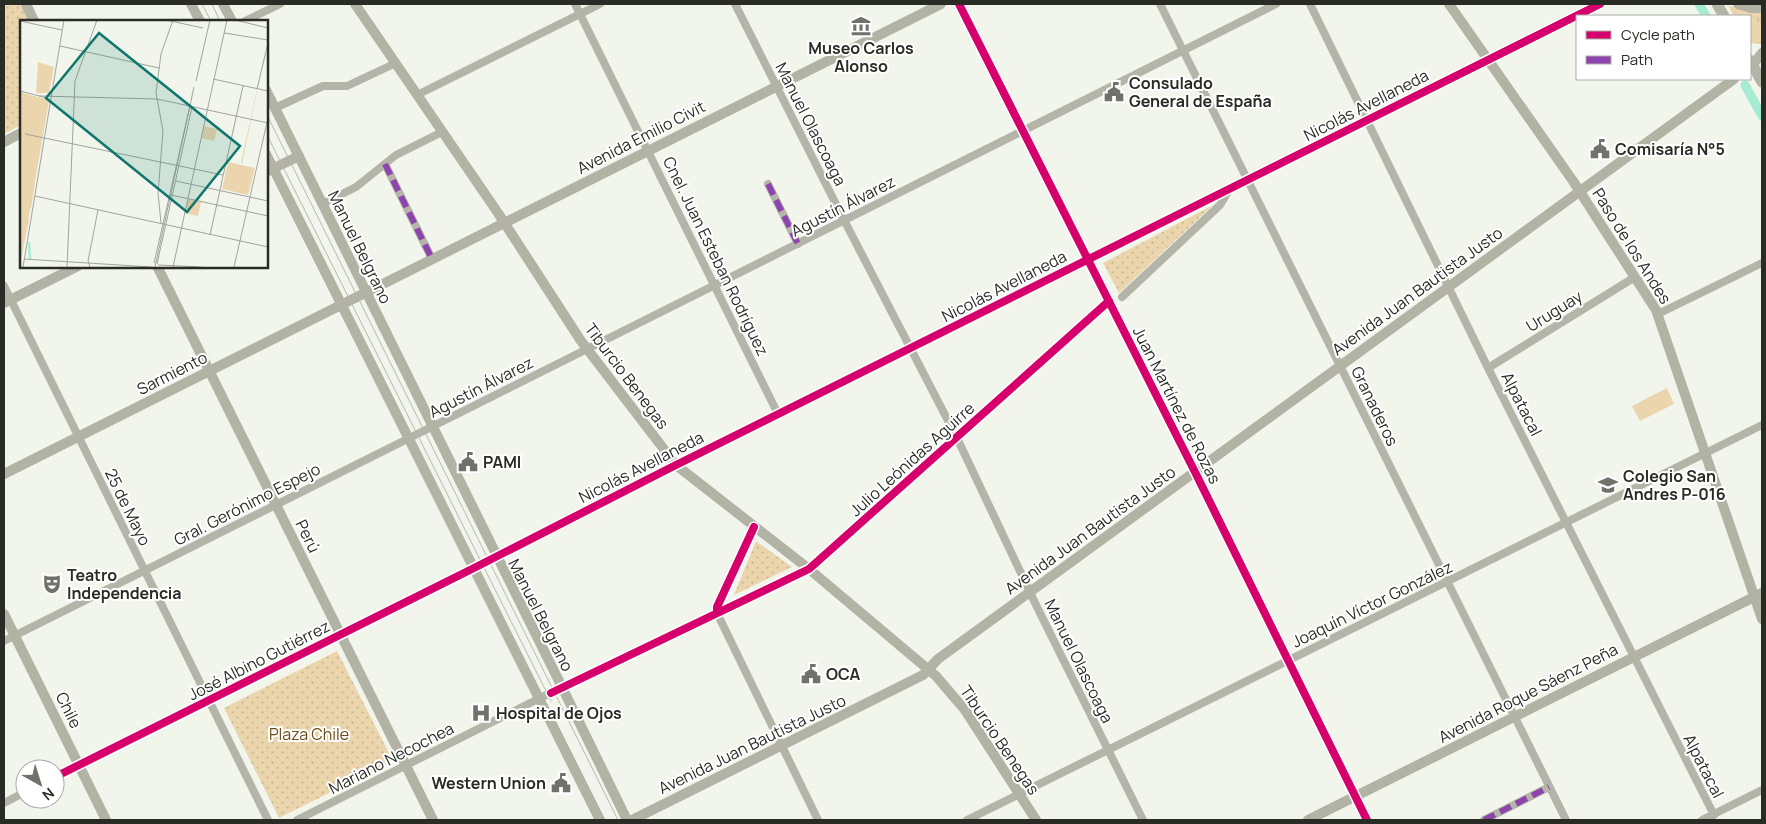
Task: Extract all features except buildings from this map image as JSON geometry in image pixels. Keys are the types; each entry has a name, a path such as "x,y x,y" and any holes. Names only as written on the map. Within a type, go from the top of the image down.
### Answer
{"main road":[{"path":"1717,4 1723,15"},
{"path":"1751,64 1762,82"}],"street":[{"path":"26,4 34,20"},
{"path":"191,4 199,20"},
{"path":"224,4 232,20"},
{"path":"248,20 280,4"},
{"name":"Tiburcio Benegas","path":"355,4 588,349 676,465 809,569 928,669 959,702 1036,820"},
{"name":"Cnel. Juan Esteban Rodríguez","path":"575,4 778,414"},
{"path":"417,95 600,4"},
{"name":"Manuel Olascoaga","path":"735,4 957,438 1107,751 1143,820"},
{"name":"Avenida Emilio Civit","path":"354,298 941,4"},
{"name":"Juan Martínez de Rozas","path":"959,4 1195,472 1367,820"},
{"name":"Granaderos","path":"1160,4 1566,820"},
{"name":"Agustín Álvarez","path":"421,432 1276,4"},
{"name":"Alpatacal","path":"1310,4 1488,368 1714,814"},
{"name":"Paso de los Andes","path":"1449,4 1580,191 1658,314 1758,595 1762,619"},
{"name":"Nicolás Avellaneda","path":"1578,15 1600,4"},
{"path":"1738,4 1751,8 1762,8"},
{"name":"Nicolás Avellaneda","path":"474,568 676,465 1576,16"},
{"path":"1751,64 1762,54"},
{"path":"275,108 323,86 347,86 396,64"},
{"name":"Avenida Juan Bautista Justo","path":"632,820 918,678 938,659 1733,80"},
{"name":"Manuel Belgrano","path":"268,94 627,820"},
{"path":"322,204 356,187 403,151 442,132"},
{"path":"4,142 20,134"},
{"path":"298,156 270,170 342,304 600,820"},
{"path":"385,164 432,259"},
{"path":"768,184 798,244"},
{"path":"1122,297 1219,206 1231,188"},
{"path":"1213,197 1218,196 1220,198 1219,206"},
{"path":"1658,314 1762,264"},
{"path":"7,302 74,268"},
{"name":"Perú","path":"158,268 432,820"},
{"name":"Uruguay","path":"1488,368 1635,277"},
{"name":"25 de Mayo","path":"4,286 7,302 78,436 268,820"},
{"name":"Sarmiento","path":"4,474 354,298"},
{"name":"Julio Leónidas Aguirre","path":"551,693 809,569 1109,301"},
{"name":"Joaquín Víctor González","path":"967,820 1762,425"},
{"name":"Gral. Gerónimo Espejo","path":"4,641 421,432"},
{"path":"754,527 716,609 818,820"},
{"name":"José Albino Gutiérrez","path":"65,772 474,568"},
{"name":"Avenida Roque Sáenz Peña","path":"1308,820 1758,595"},
{"name":"Chile","path":"4,614 106,820"},
{"name":"Mariano Necochea","path":"297,820 551,693"},
{"path":"1484,820 1549,787"},
{"path":"1702,820 1762,790"}],"green space":[{"path":"4,4 23,4 31,20 20,20 20,126 4,134"},
{"path":"1728,6 1762,12 1762,44 1751,43 1751,15 1733,15"},
{"path":"1213,205 1119,293 1103,263"},
{"path":"1667,388 1674,404 1640,421 1632,406"},
{"path":"756,541 792,567 734,595"},
{"name":"Plaza Chile","path":"337,651 393,761 279,818 224,708"}],"waterway":[{"path":"1699,4 1705,15"},
{"path":"1745,85 1762,116"}],"tram line":[{"path":"202,4 210,20"},
{"path":"212,4 220,20"},
{"path":"268,117 618,820"},
{"path":"268,137 551,701"}],"marked path":[{"path":"385,164 432,259"},
{"path":"768,184 798,244"},
{"path":"1484,820 1549,787"}],"cycle path":[{"path":"959,4 1195,472 1367,820"},
{"path":"1578,15 1600,4"},
{"path":"65,772 1576,16"},
{"path":"551,693 809,569 1109,301"},
{"path":"717,613 717,607 754,527"}],"place":[{"name":"Museo Carlos Alonso","path":"861,26"},
{"name":"Consulado General de España","path":"1114,92"},
{"name":"Comisaría N°5","path":"1600,149"},
{"name":"PAMI","path":"468,462"},
{"name":"Colegio San Andres P-016","path":"1608,485"},
{"name":"Teatro Independencia","path":"52,584"},
{"name":"OCA","path":"811,674"},
{"name":"Hospital de Ojos","path":"481,713"},
{"name":"Western Union","path":"561,783"}]}
